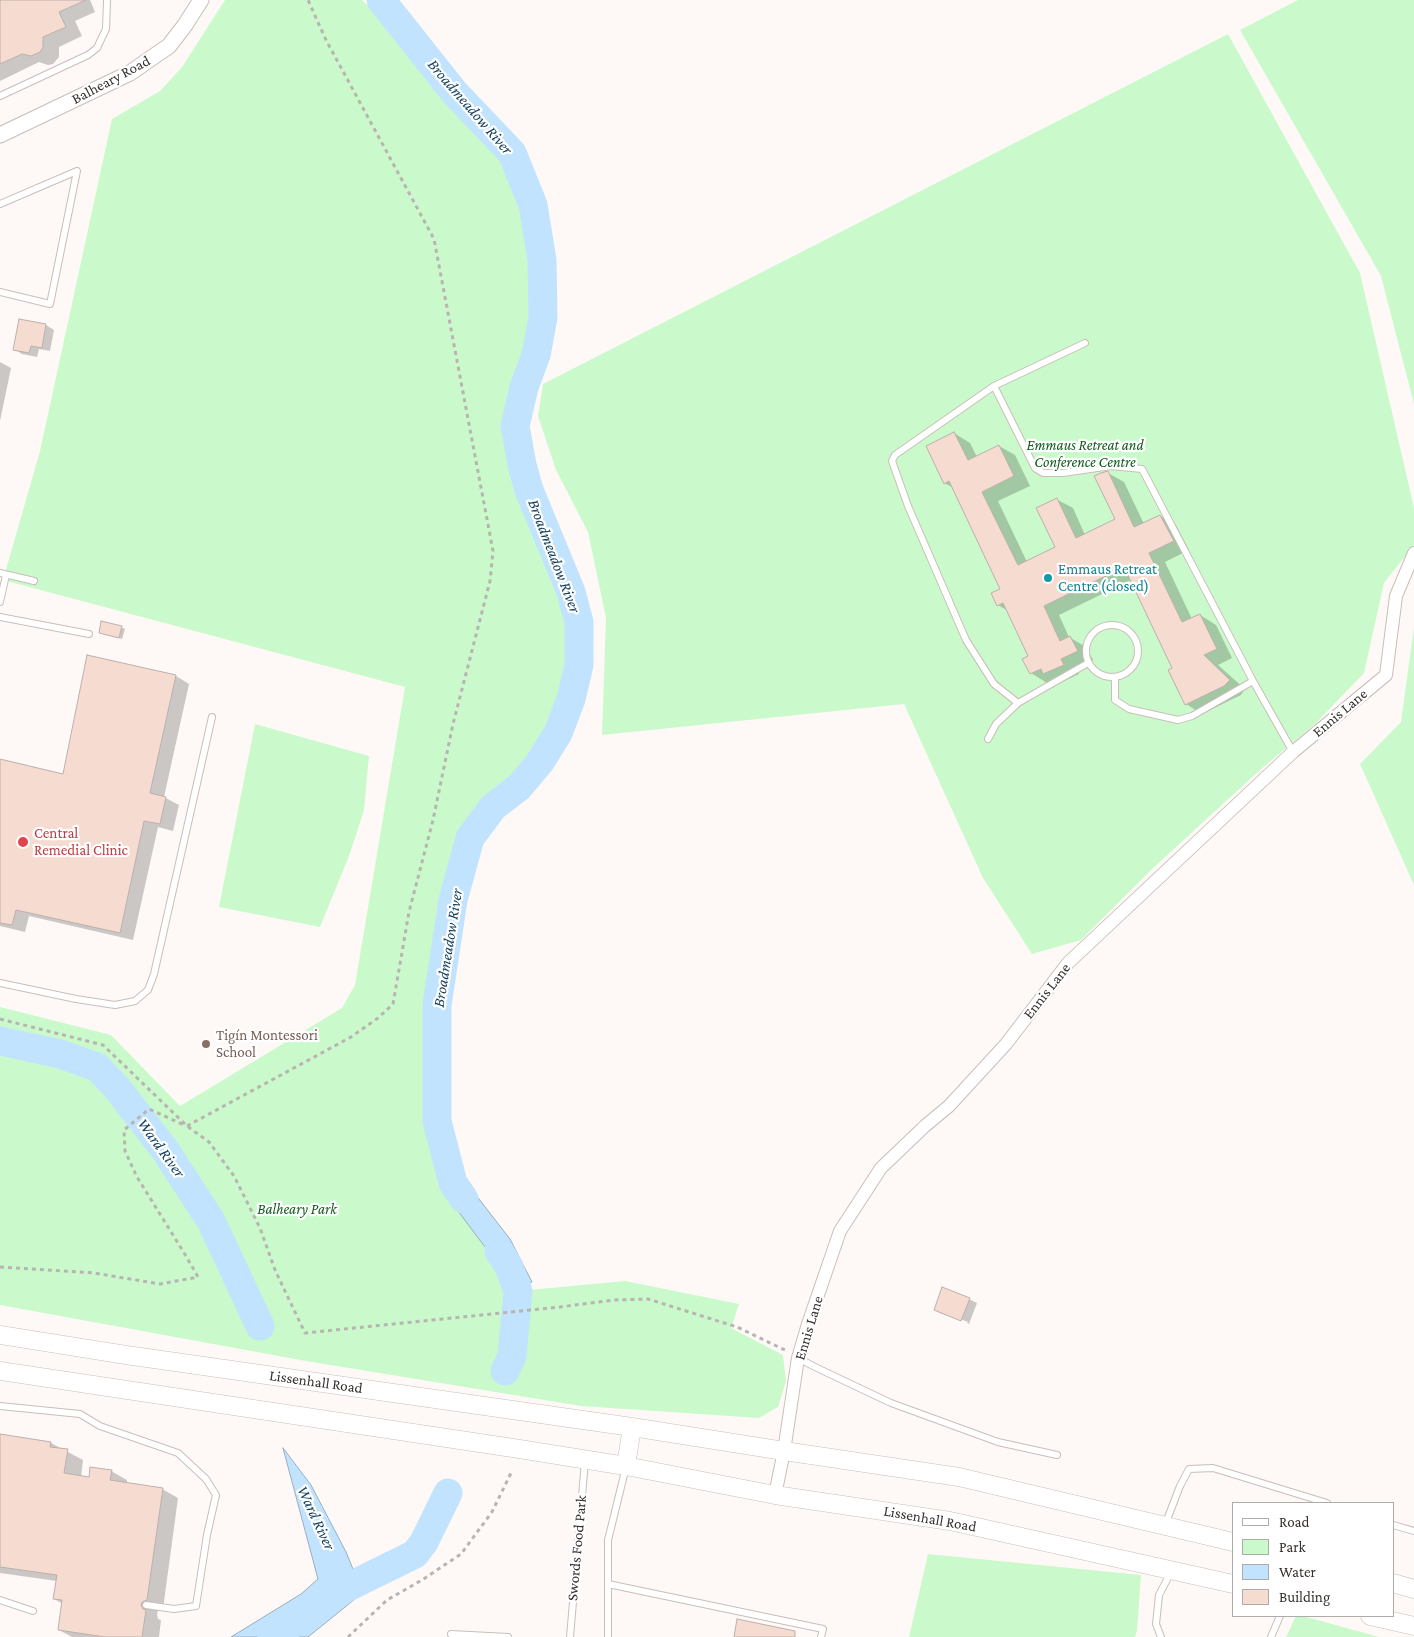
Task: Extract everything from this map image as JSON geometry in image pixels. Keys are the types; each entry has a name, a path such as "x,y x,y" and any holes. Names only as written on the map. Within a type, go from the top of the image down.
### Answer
{"main road":[{"name":"Lissenhall Road","path":"0,1335 145,1358 632,1427 784,1452 959,1477 1232,1542"},
{"name":"Lissenhall Road","path":"0,1371 585,1459 775,1495 950,1521 1232,1584"},
{"path":"626,1466 632,1427"},
{"path":"1394,1583 1414,1588"},
{"path":"1374,1617 1414,1626"}],"street":[{"name":"Balheary Road","path":"0,135 130,72 150,59 169,46 201,0"},
{"name":"Ennis Lane","path":"775,1495 784,1452 798,1358 808,1324 840,1231 881,1168 949,1106 1006,1044 1068,963 1293,752 1386,675 1396,596 1414,553"}],"lane":[{"path":"0,96 88,56 97,48 106,29 107,0"},
{"path":"0,204 77,171 50,304 0,292"},
{"path":"1018,703 994,684 966,640 908,506 892,462 895,455 994,386 1085,343"},
{"path":"994,386 1035,468 1043,473 1063,473 1111,466 1142,469 1253,681 1293,752"},
{"path":"0,602 3,574 34,581"},
{"path":"0,617 89,634"},
{"path":"1108,626 1124,628 1131,634 1138,648 1134,664 1123,675 1107,677 1099,674 1088,662 1086,646 1089,639 1094,632 1108,626"},
{"path":"988,739 996,724 1018,703 1088,662"},
{"path":"1115,677 1115,700 1129,709 1178,720 1192,716 1253,681"},
{"path":"0,983 115,1005 135,1002 148,990 154,974 212,717"},
{"path":"798,1358 891,1403 998,1442 1057,1455"},
{"path":"0,1406 80,1414 100,1426 178,1453 206,1478 216,1495 206,1535 196,1606 174,1609 146,1605"},
{"name":"Swords Food Park","path":"570,1637 585,1459"},
{"path":"608,1637 608,1540 626,1466"},
{"path":"1164,1526 1189,1469 1213,1468 1324,1502"},
{"path":"1394,1524 1414,1531"},
{"path":"1161,1637 1156,1624 1159,1595 1172,1570"},
{"path":"608,1584 823,1629 821,1637"},
{"path":"0,1600 34,1611"},
{"path":"1271,1637 1280,1617"},
{"path":"450,1634 508,1637"}],"path":[{"path":"187,1126 351,1037 378,1018 393,1004 409,912 433,820 471,650 490,581 493,551 434,239 326,40 308,0"},
{"path":"0,1019 103,1044 187,1126 209,1142 234,1176 260,1228 275,1270 305,1333 614,1300 648,1299 737,1327 784,1349 798,1358"},
{"path":"0,1267 94,1273 160,1284 198,1277 137,1177 126,1151 124,1130 149,1109 187,1126"},
{"path":"348,1637 387,1600 461,1554 492,1512 512,1471"}],"green space":[{"name":"Balheary Park","path":"225,0 362,0 392,29 428,74 493,146 508,166 520,193 534,253 537,291 530,352 513,395 511,426 516,473 539,538 572,610 565,687 559,712 518,772 485,803 465,831 446,887 435,958 430,1016 429,1106 433,1147 452,1203 518,1291 625,1281 739,1304 731,1328 783,1355 786,1381 778,1407 759,1418 581,1406 306,1361 0,1305 0,1007 111,1035 180,1106 342,1008 355,985 405,687 3,580 40,451 112,119 160,91 182,67"},
{"path":"1298,0 1414,0 1414,404 1381,276 1240,30"},
{"name":"Emmaus Retreat and Conference Centre","path":"1228,34 1360,273 1414,508 1414,545 1384,583 1364,673 1316,723 1260,770 1152,869 1081,940 1032,954 983,878 904,704 602,735 606,618 588,532 556,470 538,416 543,384"},
{"path":"1414,627 1414,885 1360,764 1401,722"},
{"path":"255,724 369,756 364,810 349,856 320,927 219,907"},
{"path":"928,1554 1141,1575 1135,1637 909,1637"},
{"path":"1296,1617 1307,1617 1379,1637 1286,1637"}],"water":[{"path":"457,1163 465,1181 510,1239 532,1282 515,1287 452,1203 439,1166"},
{"path":"283,1448 311,1485 346,1552 353,1569 355,1599 308,1637 231,1637 301,1594 318,1579"}],"building":[{"path":"0,0 86,0 59,12 66,27 43,37 43,47 40,52 31,56 22,54 0,64"},
{"path":"19,319 46,324 42,348 31,346 29,353 13,350"},
{"name":"Emmaus Retreat Centre (closed)","path":"954,432 968,460 999,445 1014,476 982,492 1018,565 1055,547 1036,508 1057,498 1076,538 1115,519 1094,476 1101,473 1108,471 1134,527 1160,515 1174,541 1149,553 1182,622 1200,614 1217,649 1204,655 1230,680 1224,686 1185,705 1168,670 1172,668 1124,567 1044,606 1060,641 1070,636 1078,651 1061,659 1064,665 1043,674 1041,669 1030,674 1022,659 1028,656 1003,603 997,606 991,593 1000,589 949,481 944,484 926,446"},
{"path":"101,621 122,626 119,638 99,633"},
{"path":"87,655 176,675 150,793 166,797 160,824 144,821 120,933 16,910 12,925 0,923 0,759 63,774"},
{"path":"942,1287 970,1298 961,1321 934,1310"},
{"path":"0,1434 51,1442 50,1447 68,1449 64,1473 89,1477 90,1467 112,1470 110,1480 163,1488 147,1600 142,1602 141,1605 146,1610 142,1637 105,1637 58,1630 62,1600 53,1599 57,1575 0,1567"},
{"path":"737,1619 795,1631 795,1637 734,1637"}],"waterway":[{"name":"Broadmeadow River","path":"381,0 454,92 512,153 533,205 542,260 543,317 536,355 524,387 515,426 529,490 571,592 579,622 579,665 571,699 558,733 540,762 519,787 493,807 470,838 453,900 437,1005 437,1121 453,1183 464,1199"},
{"name":"Ward River","path":"0,1041 60,1054 97,1067 117,1088 165,1150 211,1221 260,1326"},
{"path":"499,1251 509,1267 518,1291 512,1356 505,1371"},
{"path":"272,1637 346,1588 415,1554 424,1542 448,1493"}],"place":[{"name":"Emmaus Retreat Centre (closed)","path":"1048,578"},
{"name":"Central Remedial Clinic","path":"23,842"},
{"name":"Tigín Montessori School","path":"206,1044"}]}
